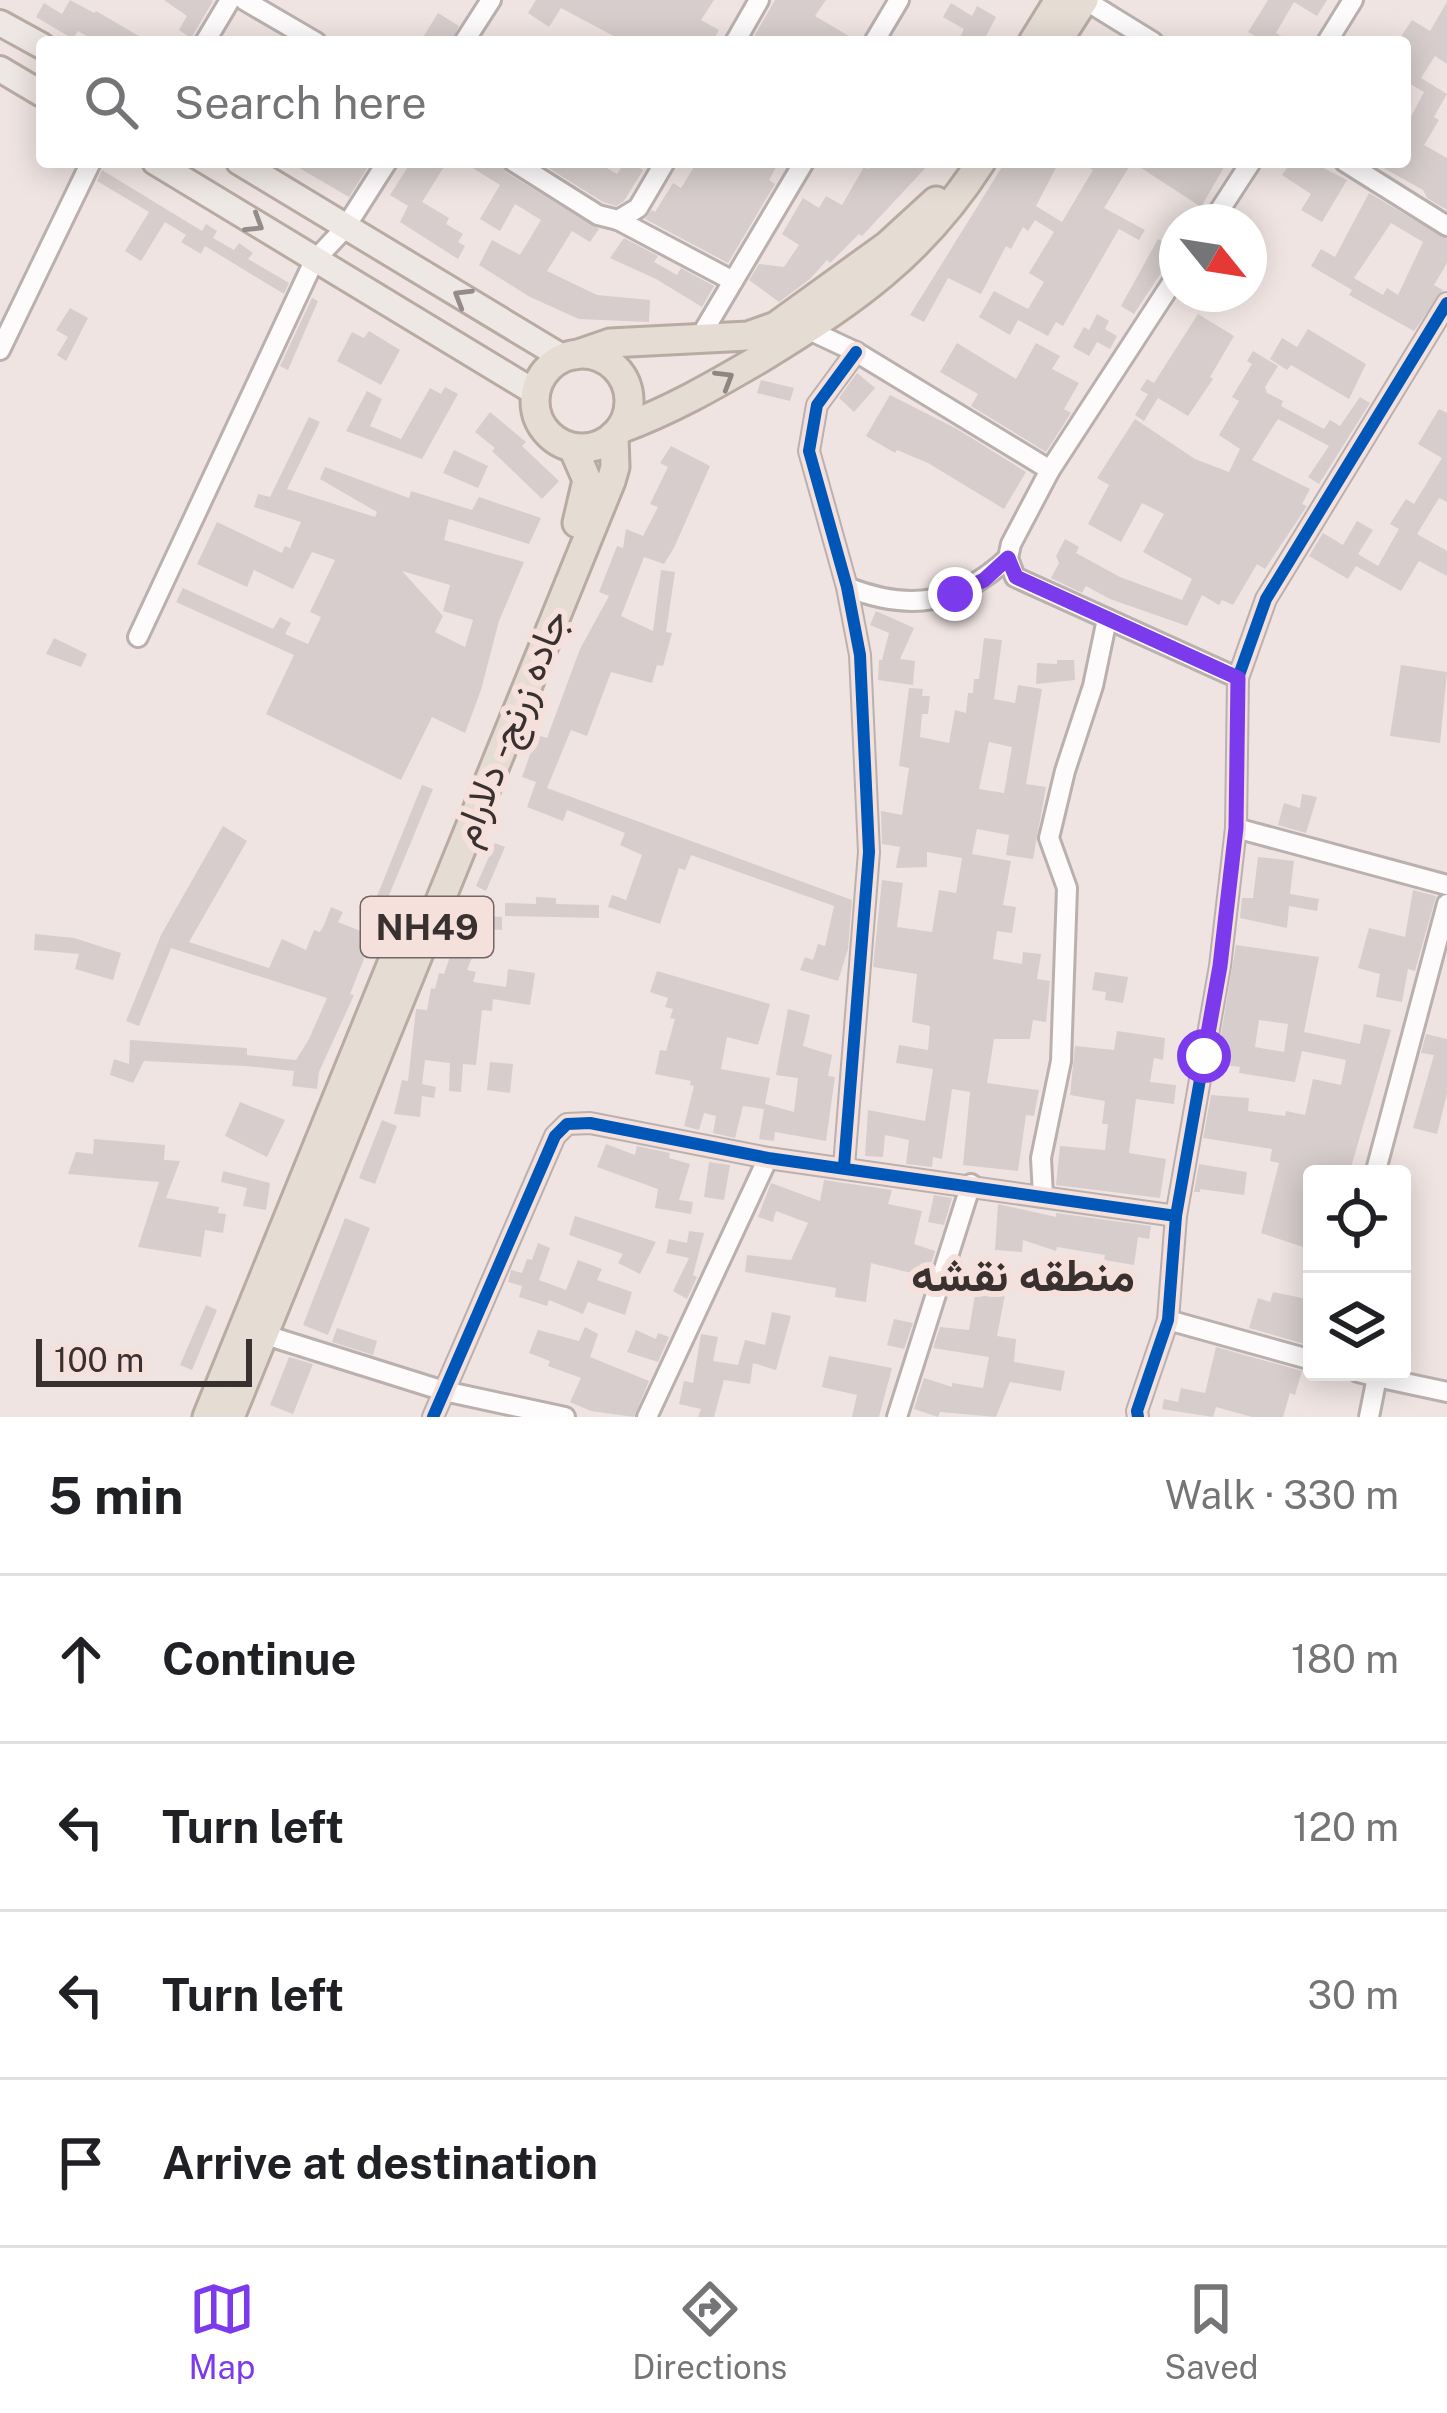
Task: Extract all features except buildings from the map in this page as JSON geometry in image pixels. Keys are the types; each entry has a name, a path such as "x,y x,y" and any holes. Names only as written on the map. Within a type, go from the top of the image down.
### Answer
{"highway":[{"path":"1038,36 1059,0"},
{"path":"1061,36 1084,0"},
{"path":"957,168 937,200 888,245 776,326 748,335 610,343 569,356 541,379 536,393 539,422 559,442 588,448 691,399 809,329 906,257 954,204 977,168"},
{"name":"NH49","path":"569,356 602,358 622,377 629,404 617,432"},
{"name":"جاده زرنج - دلارام","path":"208,1417 253,1332 610,481 617,432"},
{"name":"جاده زرنج - دلارام","path":"230,1417 253,1332 585,499 587,480 573,448"}],"main road":[{"path":"0,23 36,43"},
{"path":"0,69 36,90"},
{"path":"165,168 536,393"},
{"path":"249,168 569,356"}],"street":[{"path":"209,36 230,0"},
{"path":"244,0 306,36"},
{"path":"468,36 491,0"},
{"path":"738,36 759,0"},
{"path":"878,36 899,0"},
{"path":"1084,0 1143,36"},
{"path":"1331,36 1353,0"},
{"path":"0,350 88,168"},
{"path":"138,637 314,261 345,228 383,168"},
{"path":"524,168 598,215 618,220 734,281"},
{"path":"618,220 638,208 661,168"},
{"path":"700,337 800,168"},
{"path":"1224,204 1247,168"},
{"path":"1355,168 1447,226"},
{"path":"1159,303 1050,470 1008,558 1016,577 1238,678"},
{"path":"1138,1417 1168,1320 1176,1216 1220,966 1236,828 1238,678 1266,599 1447,303"},
{"path":"809,329 856,352 1050,470"},
{"path":"844,1166 869,852 860,655 848,587 809,451 817,405 856,352"},
{"path":"848,587 897,602 920,602 955,594 984,580 1008,558"},
{"path":"1043,1196 1041,1158 1060,1060 1067,888 1049,838 1093,686 1107,619"},
{"path":"1236,828 1447,885"},
{"path":"1377,1165 1447,904"},
{"path":"433,1417 555,1136 567,1124 590,1123 768,1158 1176,1216"},
{"path":"647,1417 768,1158"},
{"path":"897,1417 971,1184"},
{"path":"1168,1320 1303,1358"},
{"path":"253,1332 444,1391 565,1417"},
{"path":"1368,1381 1369,1417"},
{"path":"1396,1381 1447,1392"}],"cycle path":[{"path":"1138,1417 1168,1320 1176,1216 1220,966 1236,828 1238,678 1266,599 1447,303"},
{"path":"844,1166 869,852 860,655 847,587 809,451 817,405 856,352"},
{"path":"433,1417 555,1136 567,1124 590,1123 768,1158 1176,1216"}],"district":[{"name":"منطقه نقشه","path":"1023,1274"}],"route":[{"path":"955,594 984,580 1008,558 1016,577 1238,678 1236,828 1204,1056"}]}
